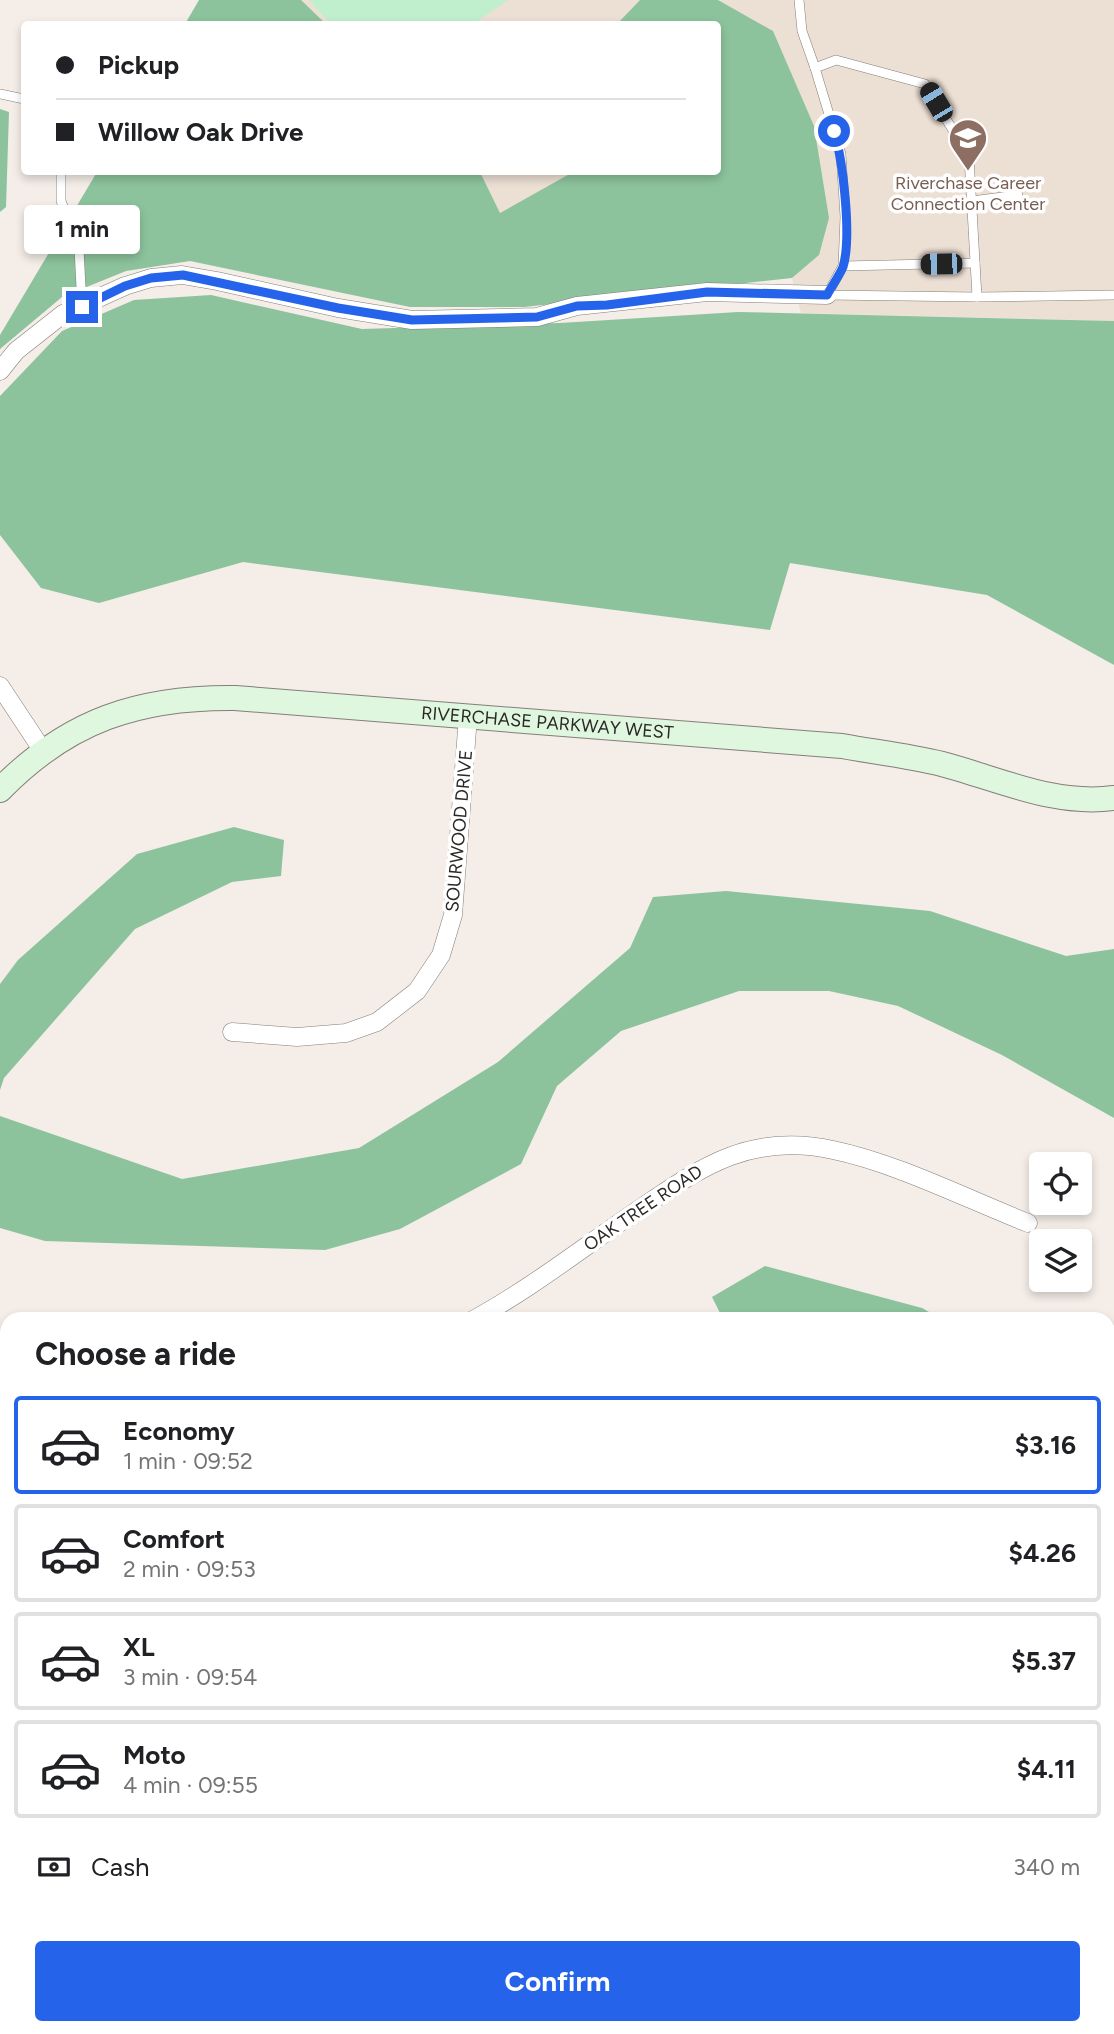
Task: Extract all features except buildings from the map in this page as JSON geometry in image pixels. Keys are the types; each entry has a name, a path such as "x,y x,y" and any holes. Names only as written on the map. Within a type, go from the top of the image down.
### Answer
{"street":[{"path":"0,371 16,351 63,314 125,286 151,278 183,275 338,308 412,320 537,317 577,306 607,305 707,292 827,295"},
{"path":"0,686 43,751"},
{"name":"RIVERCHASE PARKWAY WEST","path":"0,790 43,751 90,723 151,703 193,698 468,716 842,746 942,764 1048,796 1083,800 1114,798"},
{"name":"SOURWOOD DRIVE","path":"232,1032 297,1037 346,1032 377,1021 417,991 441,955 453,915 468,716"},
{"name":"OAK TREE ROAD","path":"487,1312 525,1290 680,1180 722,1159 764,1147 809,1147 858,1157 1028,1223"}],"lane":[{"path":"799,0 802,31 841,154 846,230 843,266 827,295 1114,295"},
{"path":"815,68 836,60 925,83 969,157 977,297"},
{"path":"0,94 21,98"},
{"path":"61,175 61,201 79,249 82,307"},
{"path":"972,201 1018,195"},
{"path":"843,266 975,263"}],"shaded area":[{"path":"301,0 640,0 620,21 323,21"},
{"name":"Riverchase Career Connection Center","path":"718,0 1114,0 1114,321 801,313 792,278 819,255 773,31"},
{"path":"481,175 568,175 500,213"}],"green space":[{"path":"199,0 301,0 323,21 187,21"},
{"path":"309,0 508,0 477,21 328,21"},
{"path":"640,0 718,0 773,31 814,126 829,218 819,255 792,278 524,307 410,307 190,261 126,271 62,297 0,349 0,335 95,175 481,175 500,213 568,175 721,175 721,21 620,21"},
{"path":"0,109 9,112 6,207 0,212"},
{"path":"211,295 362,329 560,323 738,312 1114,321 1114,665 987,595 790,563 770,630 243,562 99,603 41,588 0,535 0,396 62,331 134,300"},
{"path":"234,827 284,840 281,876 232,882 135,929 4,1078 0,1090 0,984 18,960 137,854"},
{"path":"726,891 930,911 1066,956 1114,949 1114,1118 1002,1055 898,1006 829,991 739,991 621,1031 557,1086 521,1164 400,1229 325,1250 45,1241 0,1228 0,1116 182,1179 359,1148 498,1062 630,948 653,897"},
{"path":"765,1266 929,1312 720,1312 712,1297"}],"place":[{"name":"Riverchase Career Connection Center","path":"968,172"}],"route":[{"path":"82,307 125,286 151,278 183,275 256,292 412,320 537,317 577,306 607,305 707,292 827,295 843,266 846,230 841,154 834,131"}]}
